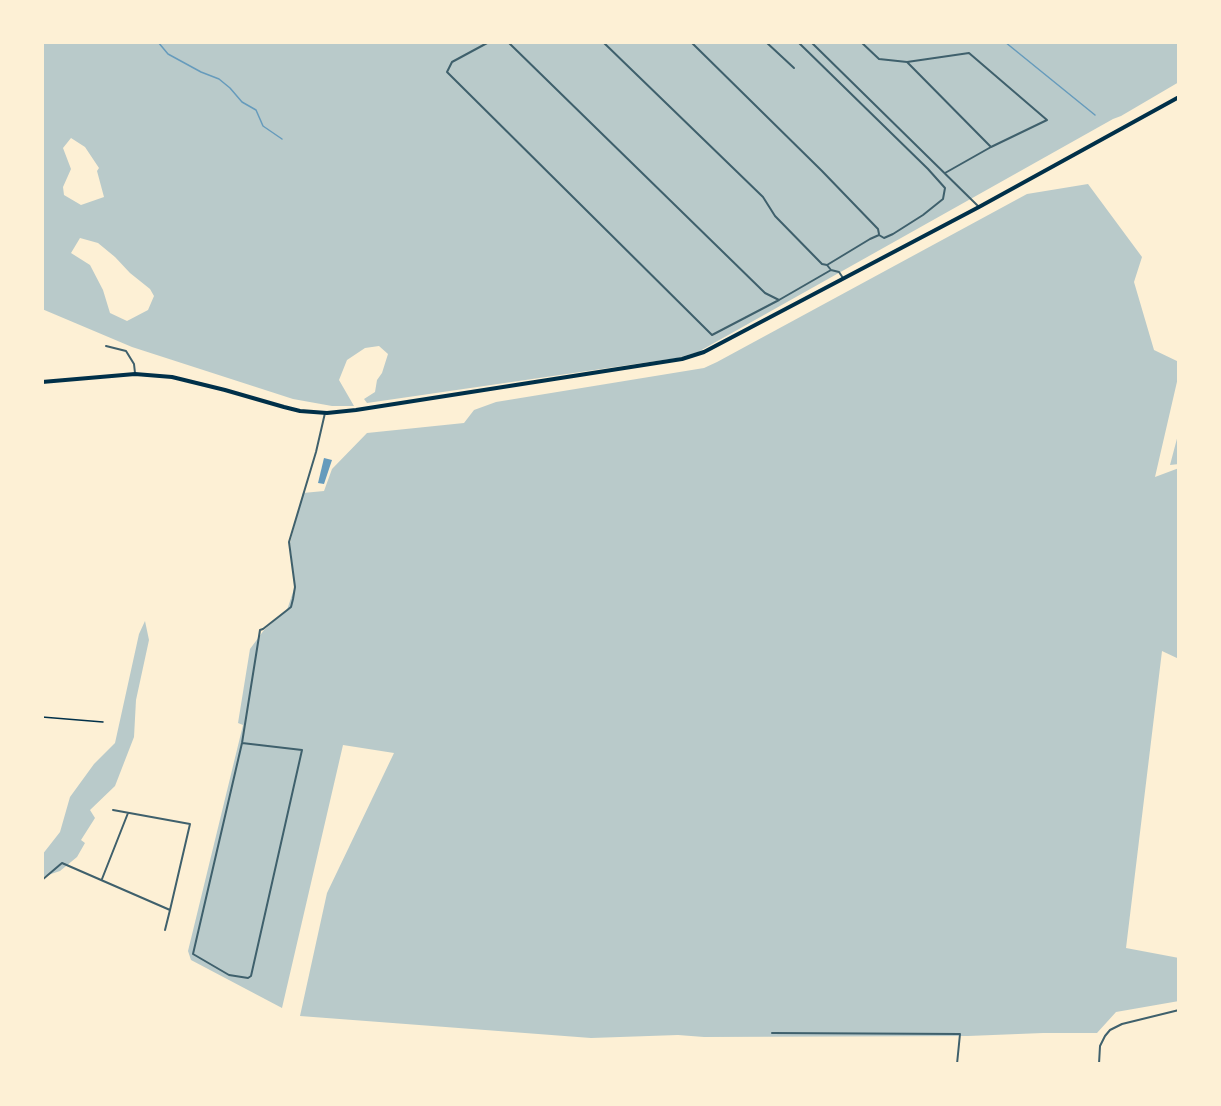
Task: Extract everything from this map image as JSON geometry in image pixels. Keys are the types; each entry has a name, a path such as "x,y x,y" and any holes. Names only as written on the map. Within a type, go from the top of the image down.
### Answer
{"main road":[{"path":"42,382 135,374 172,377 300,411 325,412 356,410 682,359 704,352 979,207 1179,97"}],"street":[{"path":"489,42 452,62 447,72 714,335 831,270"},
{"path":"508,42 765,293 778,300"},
{"path":"603,42 764,197 775,216 822,264 839,272 843,278"},
{"path":"691,42 878,229 879,235"},
{"path":"766,42 794,68"},
{"path":"798,42 945,188 943,200 923,215 893,234 884,238 879,235"},
{"path":"811,42 979,207"},
{"path":"861,42 879,59 907,62 969,53 1047,120 991,147 945,173"},
{"path":"907,62 991,147"},
{"path":"827,265 879,235"},
{"path":"106,346 126,351 134,364 135,374"},
{"path":"242,743 302,750 251,976 248,978 230,975 193,954 242,743 260,630 291,607 293,599 295,587 289,542 306,488 325,412"},
{"path":"113,810 190,824 165,930"},
{"path":"102,879 128,813"},
{"path":"42,880 62,863 170,910"},
{"path":"1099,1064 1100,1046 1110,1030 1122,1024 1179,1010"},
{"path":"772,1033 960,1034 957,1064"}],"path":[{"path":"42,717 103,722"}],"shaded area":[{"path":"42,42 1179,42 1179,82 698,352 677,358 367,403 364,399 375,392 377,380 382,373 388,354 379,346 365,348 347,360 339,380 354,406 332,406 293,399 132,347 42,309","holes":["71,138 85,147 99,168 97,171 104,197 81,205 64,195 63,187 71,169 63,148","80,238 98,243 150,289 154,296 148,310 127,321 110,313 103,290 90,265 71,253"]},
{"path":"1088,184 1142,257 1134,282 1154,350 1179,362 1179,373 1155,477 1179,468 1179,659 1162,651 1126,948 1179,958 1179,1001 1116,1012 1097,1033 968,1036 704,1037 678,1035 591,1038 300,1016 327,893 394,753 343,745 282,1008 191,960 188,951 243,725 238,723 250,649 264,630 287,610 295,586 290,543 303,493 324,491 332,469 367,433 464,423 474,410 496,402 704,368 1027,194"},
{"path":"1179,431 1179,464 1170,465"},
{"path":"145,621 149,640 136,700 134,737 115,786 90,810 95,818 81,840 85,843 77,857 60,871 42,877 42,855 60,832 70,797 94,764 115,743 139,634"}],"water":[{"path":"324,458 332,460 324,484 318,483"}],"waterway":[{"path":"158,42 168,54 219,79 242,102 256,110 263,126 282,139"},
{"path":"1005,42 1095,115"}]}
